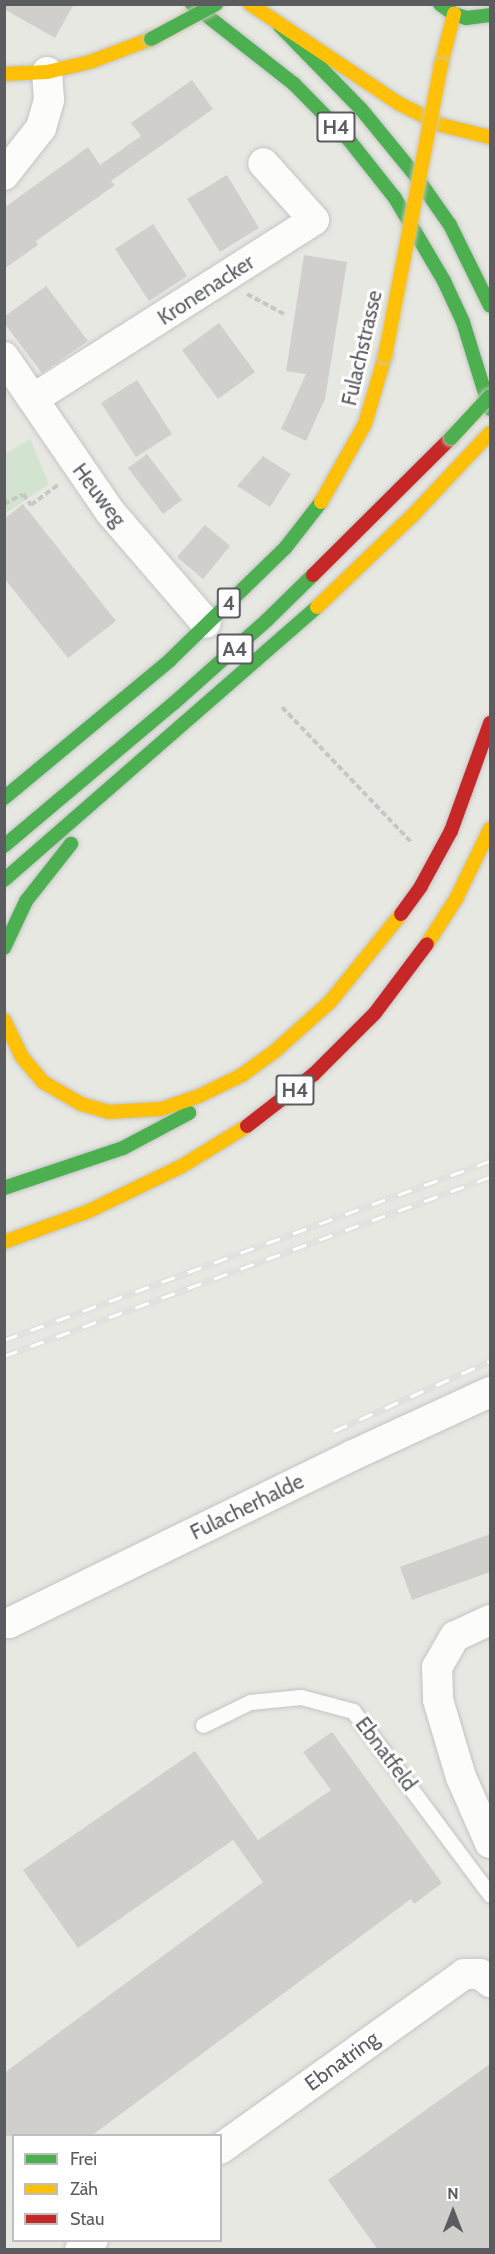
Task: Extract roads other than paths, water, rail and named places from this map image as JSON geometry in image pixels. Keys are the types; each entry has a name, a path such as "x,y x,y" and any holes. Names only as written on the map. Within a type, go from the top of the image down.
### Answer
{"main road":[{"name":"H4","path":"192,4 294,84 349,140 395,198 444,281 463,322 490,409"},
{"path":"4,74 47,72 90,62 151,39 216,4"},
{"name":"H4","path":"250,4 280,26 418,114 452,128 490,137"},
{"path":"440,4 454,14 466,18 490,15"},
{"name":"Fulachstrasse","path":"4,798 161,668 286,547 317,508 365,424 385,356 441,65 454,14"},
{"name":"H4","path":"280,26 373,122 415,175 450,225 490,306"},
{"name":"A4","path":"4,846 174,704 267,620 452,438 490,396"},
{"name":"A4","path":"4,880 123,781 288,635 490,433"},
{"name":"H4","path":"4,1188 97,1158 141,1139 195,1109 274,1052 330,1002 397,921 421,886 451,831 479,761 490,723"},
{"path":"4,948 15,920 40,882 123,781"},
{"name":"H4","path":"4,1242 89,1211 182,1166 251,1124 314,1074 375,1012 414,964 456,899 490,829"},
{"name":"H4","path":"4,1020 18,1051 43,1082 81,1104 109,1112 161,1109 199,1096 242,1076"}],"street":[{"path":"4,175 41,128 50,100 47,72"},
{"name":"Kronenacker","path":"15,379 223,280 314,220 263,163"},
{"name":"Heuweg","path":"15,379 111,513 206,623"},
{"name":"Fulacherhalde","path":"4,1623 9,1623 353,1455 490,1392"},
{"path":"490,1620 454,1636 437,1667 438,1700 451,1744 461,1777 490,1843"},
{"name":"Ebnatring","path":"222,2148 477,1978 490,1953"}],"lane":[{"name":"Ebnatfeld","path":"203,1725 250,1702 301,1696 353,1711 490,1895"}],"railway":[{"path":"4,1340 490,1161"},
{"path":"4,1356 490,1177"},
{"path":"334,1431 490,1361"}]}
